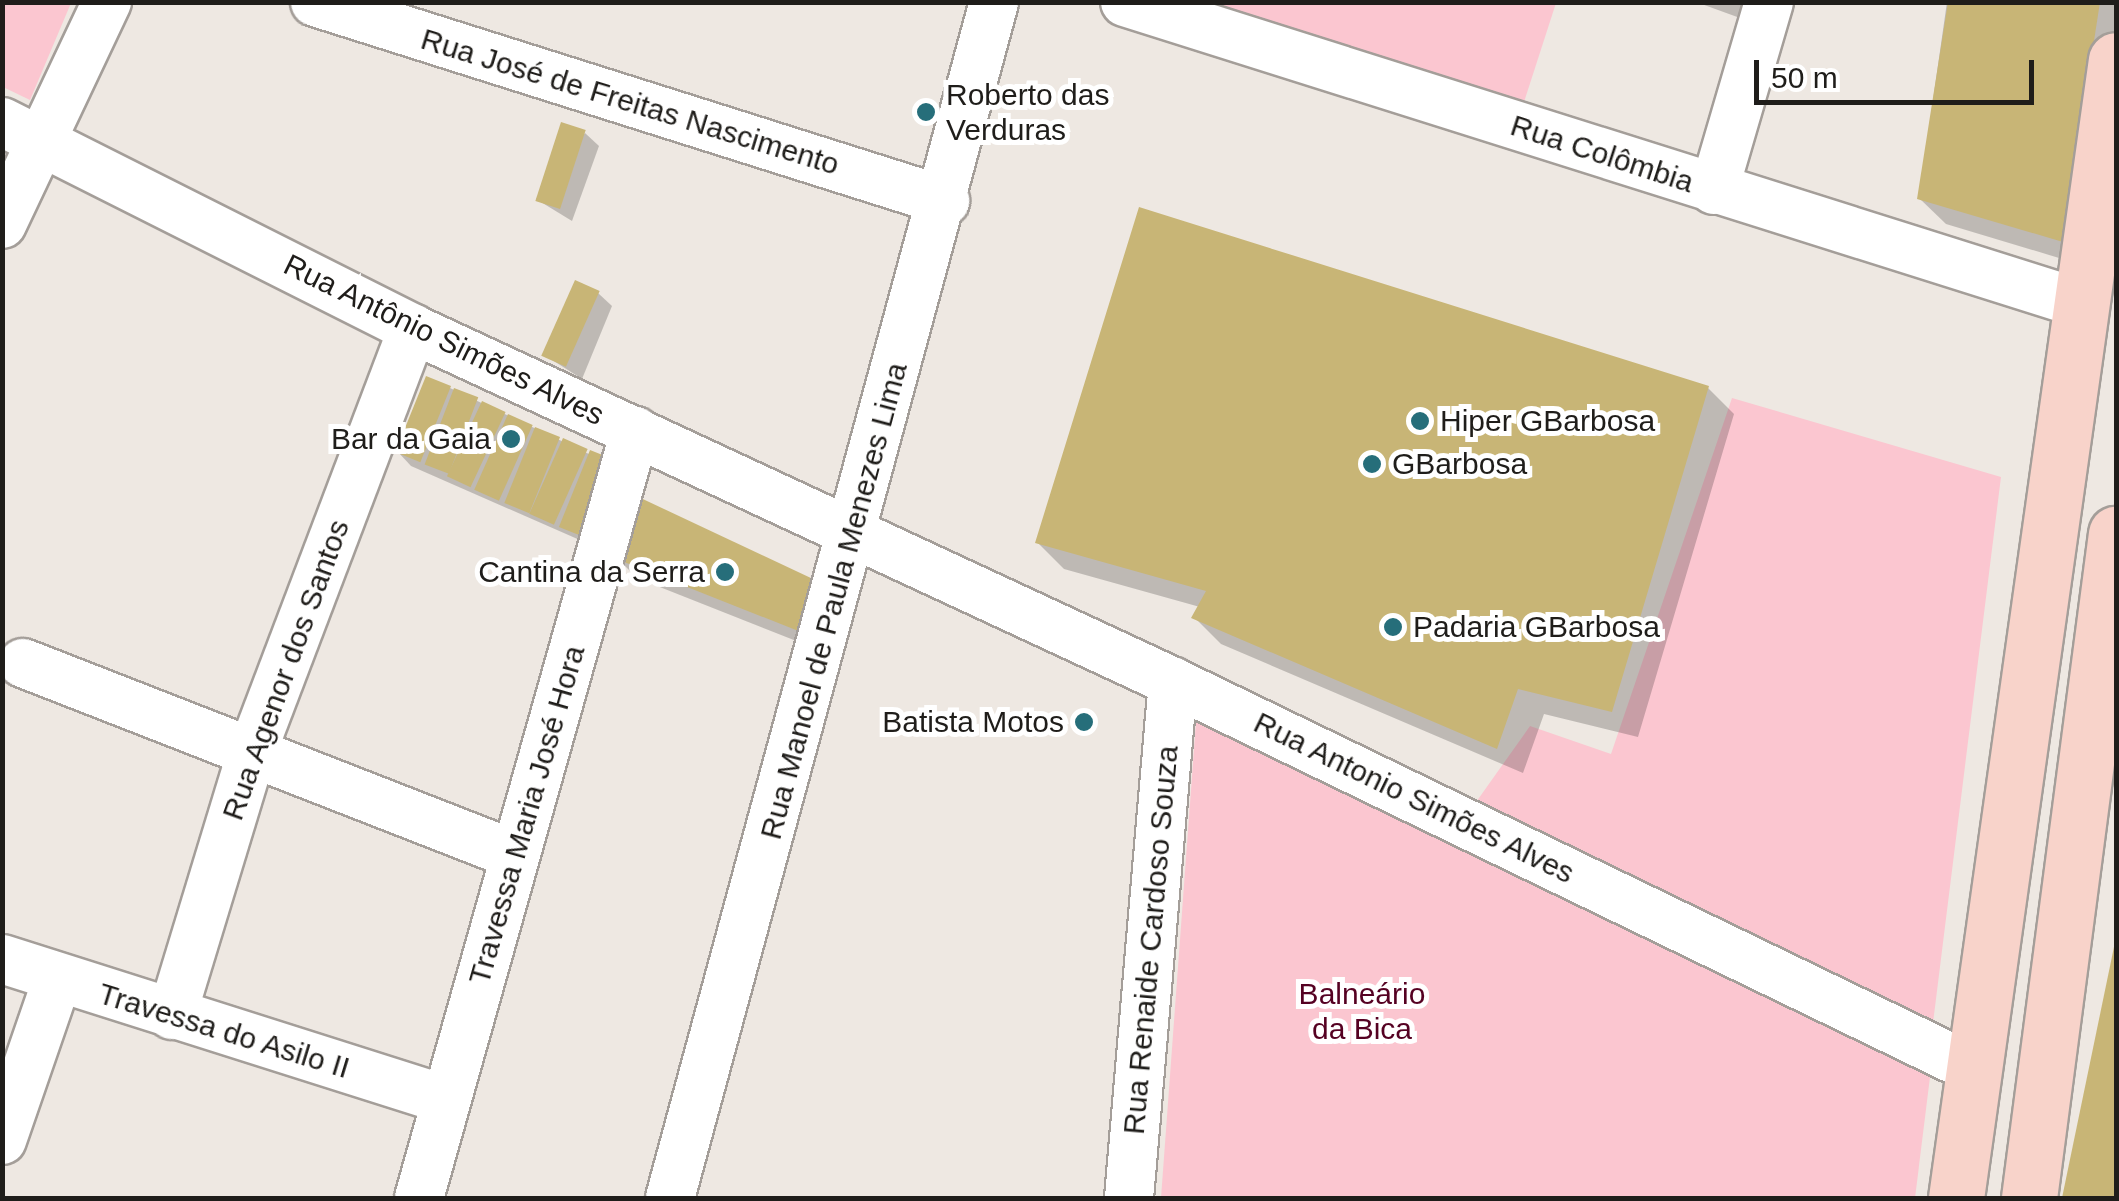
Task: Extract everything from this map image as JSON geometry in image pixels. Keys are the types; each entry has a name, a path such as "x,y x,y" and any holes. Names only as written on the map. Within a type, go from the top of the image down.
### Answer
{"main road":[{"path":"1956,1198 2116,60"},
{"path":"2029,1198 2116,534"}],"street":[{"path":"2,224 22,132 107,2"},
{"name":"Rua José de Freitas Nascimento","path":"315,2 946,201"},
{"name":"Rua Manoel de Paula Menezes Lima","path":"670,1198 851,532 946,201 994,2"},
{"name":"Rua Colômbia","path":"1125,2 2079,303"},
{"path":"1714,190 1769,2"},
{"name":"Rua Antônio Simões Alves","path":"22,132 413,329 851,532"},
{"name":"Rua Agenor dos Santos","path":"172,1015 252,752 413,329"},
{"name":"Travessa Maria José Hora","path":"419,1198 635,431"},
{"name":"Rua Antonio Simões Alves","path":"851,532 1173,682 1974,1068"},
{"path":"23,662 515,855"},
{"name":"Rua Renaide Cardoso Souza","path":"1129,1198 1173,682"},
{"name":"Travessa do Asilo II","path":"2,960 446,1100"},
{"path":"2,1140 58,980"}],"green space":[{"path":"1556,2 1524,102 1209,3"},
{"path":"2,3 71,3 30,100 3,87"},
{"path":"1732,398 2001,477 1933,1023 1474,805 1530,726 1611,754"},
{"name":"Balneário da Bica","path":"1196,722 1930,1077 1915,1198 1161,1198"}],"building":[{"path":"1948,2 2100,2 2063,242 1917,199"},
{"path":"561,122 586,130 560,209 535,201"},
{"name":"GBarbosa","path":"1139,207 1709,386 1612,712 1518,689 1497,749 1191,618 1206,591 1035,543"},
{"path":"575,280 600,291 566,367 541,356"},
{"path":"426,376 451,386 420,462 395,452"},
{"path":"454,388 478,397 449,474 425,465"},
{"path":"482,401 506,412 470,487 447,476"},
{"path":"508,414 533,425 499,501 474,490"},
{"path":"535,427 560,437 529,513 504,503"},
{"path":"563,438 588,449 554,525 529,514"},
{"path":"590,450 615,460 584,537 559,527"},
{"name":"Cantina da Serra","path":"630,493 830,587 816,638 614,558"},
{"path":"2115,942 2116,1198 2062,1198"}],"place":[{"name":"Roberto das Verduras","path":"926,112"},
{"name":"Hiper GBarbosa","path":"1420,421"},
{"name":"Bar da Gaia","path":"511,439"},
{"name":"GBarbosa","path":"1372,464"},
{"name":"Cantina da Serra","path":"725,572"},
{"name":"Padaria GBarbosa","path":"1393,627"},
{"name":"Batista Motos","path":"1084,722"}]}
